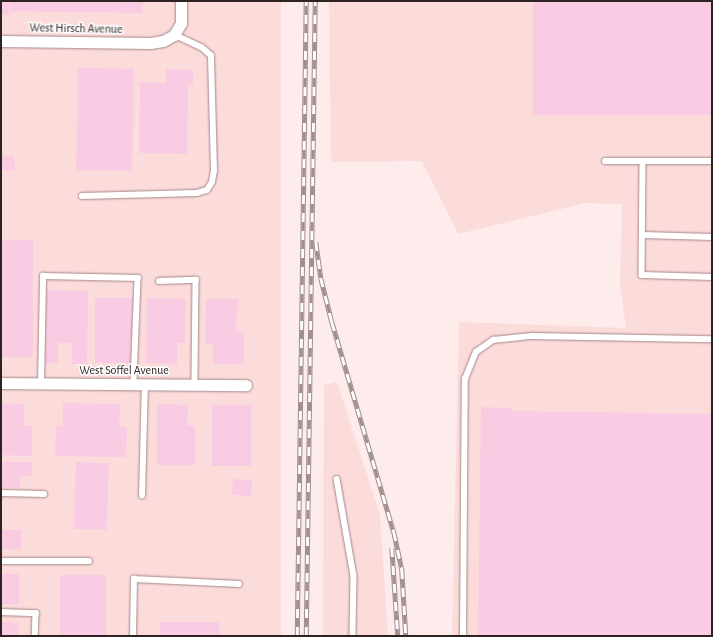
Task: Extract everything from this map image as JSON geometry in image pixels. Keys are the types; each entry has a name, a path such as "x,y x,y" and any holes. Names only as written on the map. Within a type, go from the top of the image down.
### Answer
{"street":[{"path":"174,35 181,23 181,1"},
{"name":"West Hirsch Avenue","path":"1,41 150,43 174,35"},
{"name":"West Soffel Avenue","path":"1,384 246,385"}],"lane":[{"path":"82,196 197,193 207,190 212,182 214,171 211,56 202,48 174,35"},
{"path":"605,161 712,161"},
{"path":"643,161 642,275 712,277"},
{"path":"642,235 712,237"},
{"path":"41,384 43,276 138,278 142,496"},
{"path":"160,280 196,280 195,384"},
{"path":"463,636 465,379 476,352 493,340 532,336 712,339"},
{"path":"337,479 354,576 353,636"},
{"path":"1,493 44,494"},
{"path":"1,561 89,561"},
{"path":"133,636 134,579 239,584"},
{"path":"1,612 36,612 35,636"}],"shaded area":[{"path":"1,1 281,1 281,636 1,636"},
{"path":"329,1 712,1 712,636 452,636 459,322 626,328 620,284 622,204 586,203 458,234 422,161 331,162"},
{"path":"337,382 380,515 388,636 323,636 324,385"}],"building":[{"path":"1,1 9,1 9,15 1,15"},
{"path":"10,1 142,1 142,13 10,11"},
{"path":"533,1 712,1 712,115 533,115"},
{"path":"78,68 134,69 132,171 76,170"},
{"path":"166,69 193,70 193,84 188,84 187,154 139,153 140,82 166,83"},
{"path":"1,156 14,157 15,170 1,170"},
{"path":"1,240 33,240 33,357 1,357"},
{"path":"43,290 88,291 87,364 72,364 72,343 58,343 58,363 43,363"},
{"path":"95,298 133,298 133,363 95,363"},
{"path":"147,298 186,299 185,343 177,343 177,364 146,363"},
{"path":"206,299 238,299 236,331 244,332 244,364 213,364 213,344 205,343"},
{"path":"1,403 24,404 24,426 32,426 32,456 1,455"},
{"path":"63,403 120,404 119,427 127,427 126,457 55,456 56,426 63,426"},
{"path":"157,404 188,405 187,425 195,426 195,465 157,465"},
{"path":"212,405 251,405 251,466 212,466"},
{"path":"481,407 511,408 511,411 712,414 712,636 478,636"},
{"path":"1,462 32,462 31,476 20,476 20,488 1,488"},
{"path":"76,462 109,463 107,530 74,529"},
{"path":"233,479 252,480 251,496 232,495"},
{"path":"1,530 21,530 21,549 1,549"},
{"path":"1,574 19,574 19,604 1,604"},
{"path":"60,575 106,575 106,636 60,636"},
{"path":"1,622 19,623 18,636 1,636"},
{"path":"160,622 219,622 219,636 160,636"}],"railway":[{"path":"297,636 306,1"},
{"path":"306,636 315,1"},
{"path":"316,242 321,278 332,322 394,532 402,570 406,636"},
{"path":"392,548 398,636"}]}
